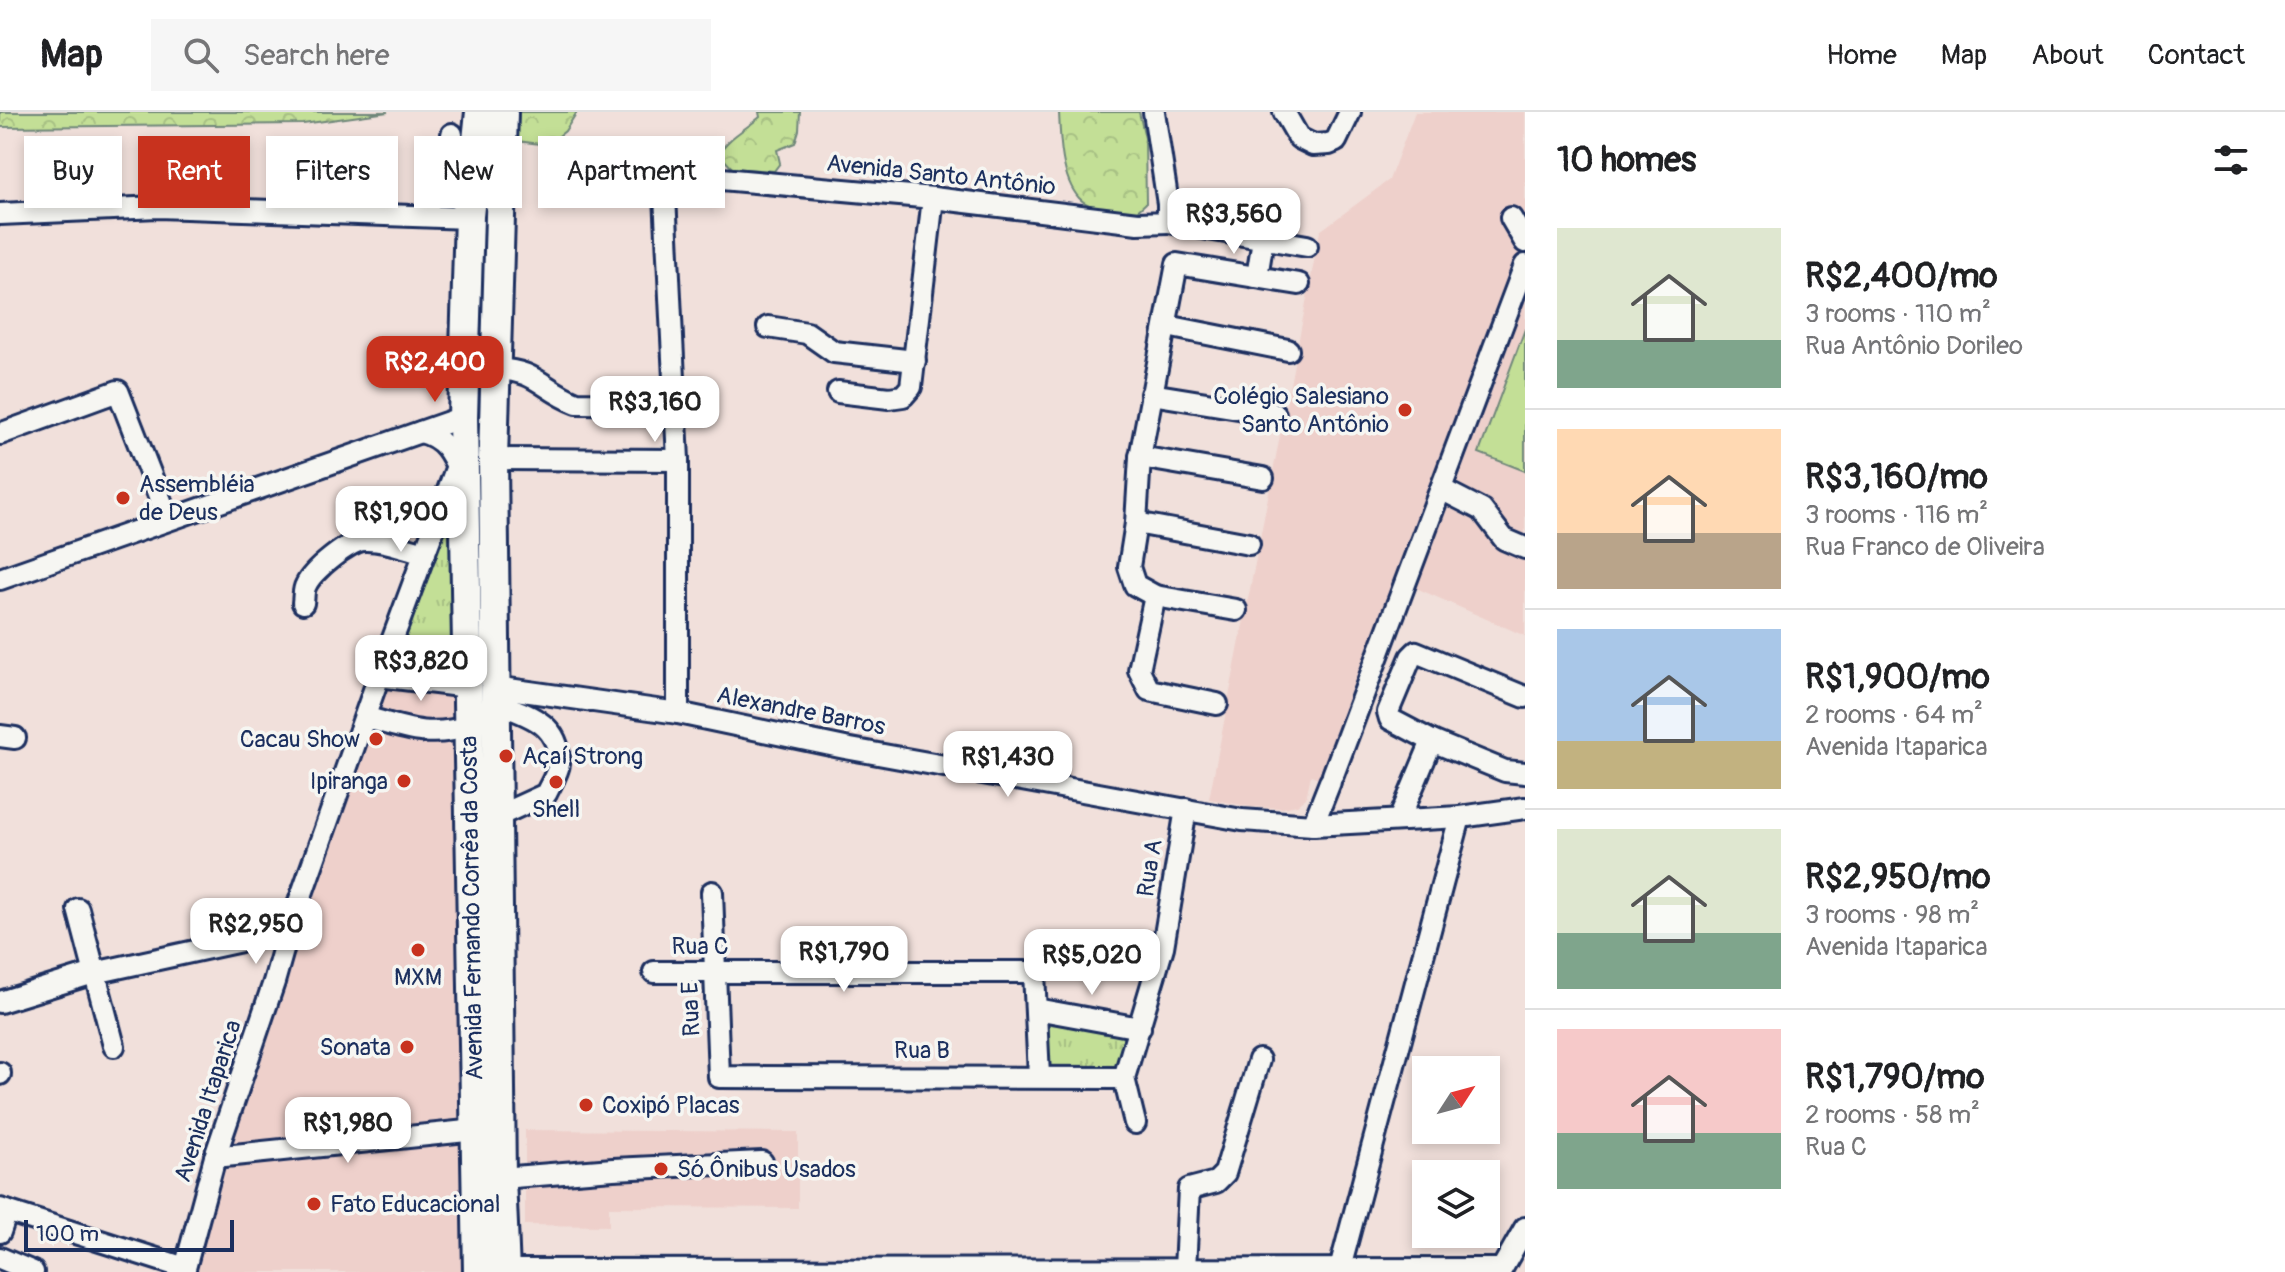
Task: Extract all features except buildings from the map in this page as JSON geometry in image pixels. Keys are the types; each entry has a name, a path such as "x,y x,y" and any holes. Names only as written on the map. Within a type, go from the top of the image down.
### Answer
{"highway":[{"name":"Avenida Fernando Corrêa da Costa","path":"488,115 469,217 462,465 496,817 501,1178 496,1271"},
{"name":"Avenida Fernando Corrêa da Costa","path":"488,115 495,369 493,459 485,692 469,726 476,1130 496,1271"}],"street":[{"path":"1154,112 1168,222"},
{"path":"1284,112 1299,138 1313,145 1336,141 1350,112"},
{"path":"452,134 452,187 469,217"},
{"name":"Avenida Santo Antônio","path":"725,180 933,198 1138,223 1168,222 1307,246"},
{"path":"838,392 889,398 903,396 911,387 933,198"},
{"path":"0,214 158,207 469,217"},
{"path":"666,208 678,460 678,713"},
{"path":"1511,218 1525,242"},
{"path":"1257,277 1263,239"},
{"path":"1236,610 1155,596 1135,585 1129,567 1136,523 1140,457 1151,394 1177,264 1299,284"},
{"path":"1313,825 1521,286 1525,265"},
{"path":"1167,326 1288,350"},
{"path":"768,327 807,333 834,352 915,361"},
{"path":"495,369 529,374 577,403 675,404"},
{"path":"0,434 118,391 168,519"},
{"path":"1151,394 1275,414"},
{"path":"0,579 463,417"},
{"path":"421,432 443,441 462,465"},
{"path":"1140,457 1263,478"},
{"path":"493,459 678,460"},
{"name":"Avenida Itaparica","path":"184,1270 215,1157 287,936 379,676 462,465"},
{"path":"1441,489 1482,510 1504,539 1525,548"},
{"path":"1136,523 1249,544"},
{"path":"303,603 306,583 314,574 359,540 373,540 425,553"},
{"path":"1155,596 1139,670 1142,680 1149,690 1217,704"},
{"path":"1525,697 1416,652 1411,657 1388,712 1390,719 1432,741 1505,771 1525,773"},
{"path":"379,676 485,692 541,721 555,740 559,766 546,794 496,817"},
{"name":"Alexandre Barros","path":"485,692 678,713 845,748 1242,820 1313,825 1460,817 1525,808"},
{"path":"365,717 421,733 447,733 469,726"},
{"path":"1399,820 1432,741"},
{"name":"Rua A","path":"1124,1078 1163,947 1186,809"},
{"path":"1339,1271 1460,817"},
{"name":"Rua E","path":"712,892 719,1077"},
{"path":"78,909 114,1046"},
{"path":"0,1002 94,973 266,933 287,936"},
{"path":"253,938 268,954 274,982"},
{"name":"Rua C","path":"654,972 1034,972 1036,1009"},
{"path":"1039,1076 1036,1009 1140,1028"},
{"path":"1185,1269 1189,1189 1216,1182 1225,1173 1259,1060"},
{"name":"Rua B","path":"719,1077 1124,1078"},
{"path":"1124,1078 1135,1123"},
{"path":"215,1157 476,1130"},
{"path":"501,1178 762,1162"},
{"path":"0,1232 3,1210 184,1270"},
{"path":"496,1271 1500,1271 1525,1228"},
{"path":"0,1258 33,1272"}],"shaded area":[{"name":"Colégio Salesiano Santo Antônio","path":"1415,112 1525,112 1525,636 1416,588 1337,785 1311,775 1306,798 1297,805 1283,808 1251,807 1209,799 1320,231 1389,180"},
{"path":"383,682 458,691 467,1126 231,1149"},
{"name":"Só Ônibus Usados","path":"525,1130 798,1132 798,1208 609,1207 609,1226 525,1225"},
{"path":"469,1141 466,1272 190,1272 224,1163"}],"green space":[{"path":"0,112 388,112 303,124 0,127"},
{"path":"518,112 577,112 559,136 538,136 538,144 522,142 522,136 517,136"},
{"path":"759,112 800,112 795,143 777,150 780,163 774,171 732,168 725,160 725,145 760,117"},
{"path":"1059,112 1139,112 1145,138 1146,203 1134,214 1097,208 1084,202 1073,190 1065,169"},
{"path":"1525,329 1525,471 1479,453"},
{"path":"453,498 458,680 387,667"},
{"path":"1040,1013 1135,1029 1122,1074 1043,1070"}],"place":[{"name":"Colégio Salesiano Santo Antônio","path":"1405,410"},
{"name":"Assembléia de Deus","path":"123,498"},
{"name":"Cacau Show","path":"376,739"},
{"name":"Açaí Strong","path":"506,756"},
{"name":"Ipiranga","path":"404,781"},
{"name":"Shell","path":"556,782"},
{"name":"MXM","path":"418,950"},
{"name":"Sonata","path":"407,1047"},
{"name":"Coxipó Placas","path":"586,1105"},
{"name":"Só Ônibus Usados","path":"661,1169"},
{"name":"Fato Educacional","path":"314,1204"}]}
